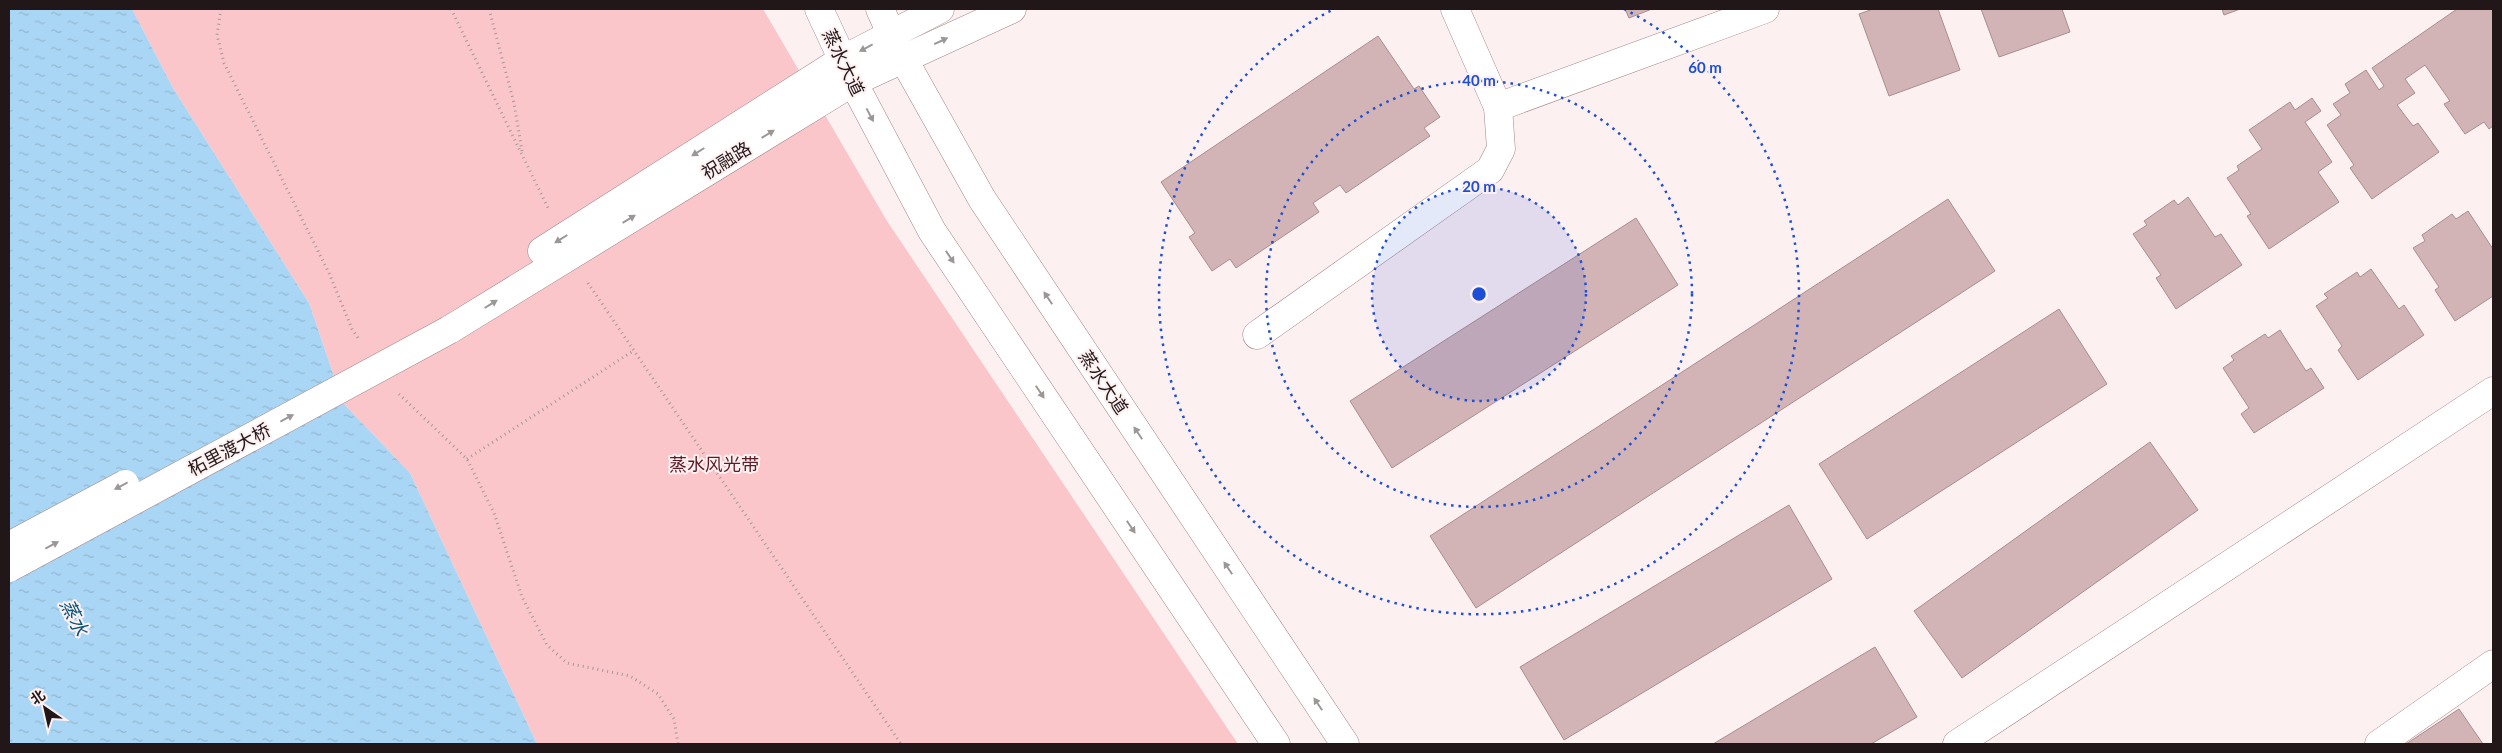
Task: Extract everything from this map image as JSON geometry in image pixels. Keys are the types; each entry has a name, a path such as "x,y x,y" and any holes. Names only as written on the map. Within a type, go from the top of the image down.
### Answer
{"main road":[{"name":"蒸水大道","path":"818,9 848,71 932,231 1276,744"},
{"name":"蒸水大道","path":"880,9 904,59 982,199 1345,744"},
{"name":"祝融路","path":"445,322 848,71 891,34 940,9"},
{"name":"祝融路","path":"848,71 904,59 1012,9"},
{"path":"1257,335 1490,170 1500,149 1498,107 1455,9"},
{"path":"1498,107 1765,9"},
{"name":"柘里渡大桥","path":"9,546 445,322"},
{"name":"柘里渡大桥","path":"9,568 445,322"},
{"path":"1956,744 2493,392"},
{"path":"2379,744 2493,664"}],"path":[{"path":"221,9 217,35 224,63 329,273 352,329 362,344"},
{"path":"451,9 566,247 633,351 901,744"},
{"path":"489,9 514,103 523,156"},
{"path":"467,459 633,351"},
{"path":"394,388 467,459 494,513 522,596 547,645 567,663 630,676 658,694 674,719 678,744"}],"green space":[{"name":"蒸水风光带","path":"132,9 763,9 887,221 1238,744 537,744 410,473 343,403 309,303 173,88"}],"water":[{"name":"蒸水","path":"9,9 132,9 173,88 309,303 343,403 410,473 537,744 9,744"}],"building":[{"path":"1625,9 1652,9 1629,18"},
{"path":"1873,9 1938,9 1960,70 1889,96 1859,14"},
{"path":"1981,9 2062,9 2070,32 1999,57"},
{"path":"2222,9 2240,9 2224,15"},
{"path":"2457,9 2493,9 2493,126 2489,129 2484,122 2465,134 2444,104 2450,101 2425,65 2405,79 2415,93 2397,105 2413,126 2418,123 2439,152 2372,199 2350,168 2354,165 2327,125 2341,115 2333,104 2350,93 2345,84 2366,70 2379,90 2384,86 2372,68"},
{"path":"1378,36 1414,89 1419,86 1440,117 1424,128 1430,136 1346,193 1340,185 1313,203 1319,212 1236,268 1230,259 1212,271 1189,237 1195,233 1161,182"},
{"path":"2312,98 2321,111 2305,122 2332,162 2318,172 2339,202 2269,249 2247,216 2251,214 2227,178 2239,170 2237,166 2262,149 2249,130 2290,102 2295,110"},
{"path":"2188,197 2215,237 2221,234 2242,265 2176,309 2156,278 2161,275 2133,234 2147,225 2144,221 2174,200 2178,205"},
{"path":"1948,199 1995,271 1476,608 1430,536"},
{"path":"2468,211 2493,249 2493,296 2455,321 2435,290 2439,287 2413,248 2425,241 2422,235 2452,214 2456,219"},
{"path":"1636,218 1678,285 1392,468 1350,401"},
{"path":"2371,269 2399,309 2404,305 2424,335 2358,380 2338,350 2342,346 2316,306 2328,298 2324,294 2357,272 2360,277"},
{"path":"2059,309 2107,384 1867,539 1819,464"},
{"path":"2280,330 2306,371 2311,368 2324,388 2254,433 2241,414 2249,408 2223,368 2234,360 2231,356 2265,334 2268,338"},
{"path":"2150,442 2198,510 1962,678 1914,611"},
{"path":"1789,505 1832,579 1564,740 1520,667"},
{"path":"1875,647 1917,717 1871,744 1713,744"},
{"path":"2459,709 2483,744 2406,744"}]}
